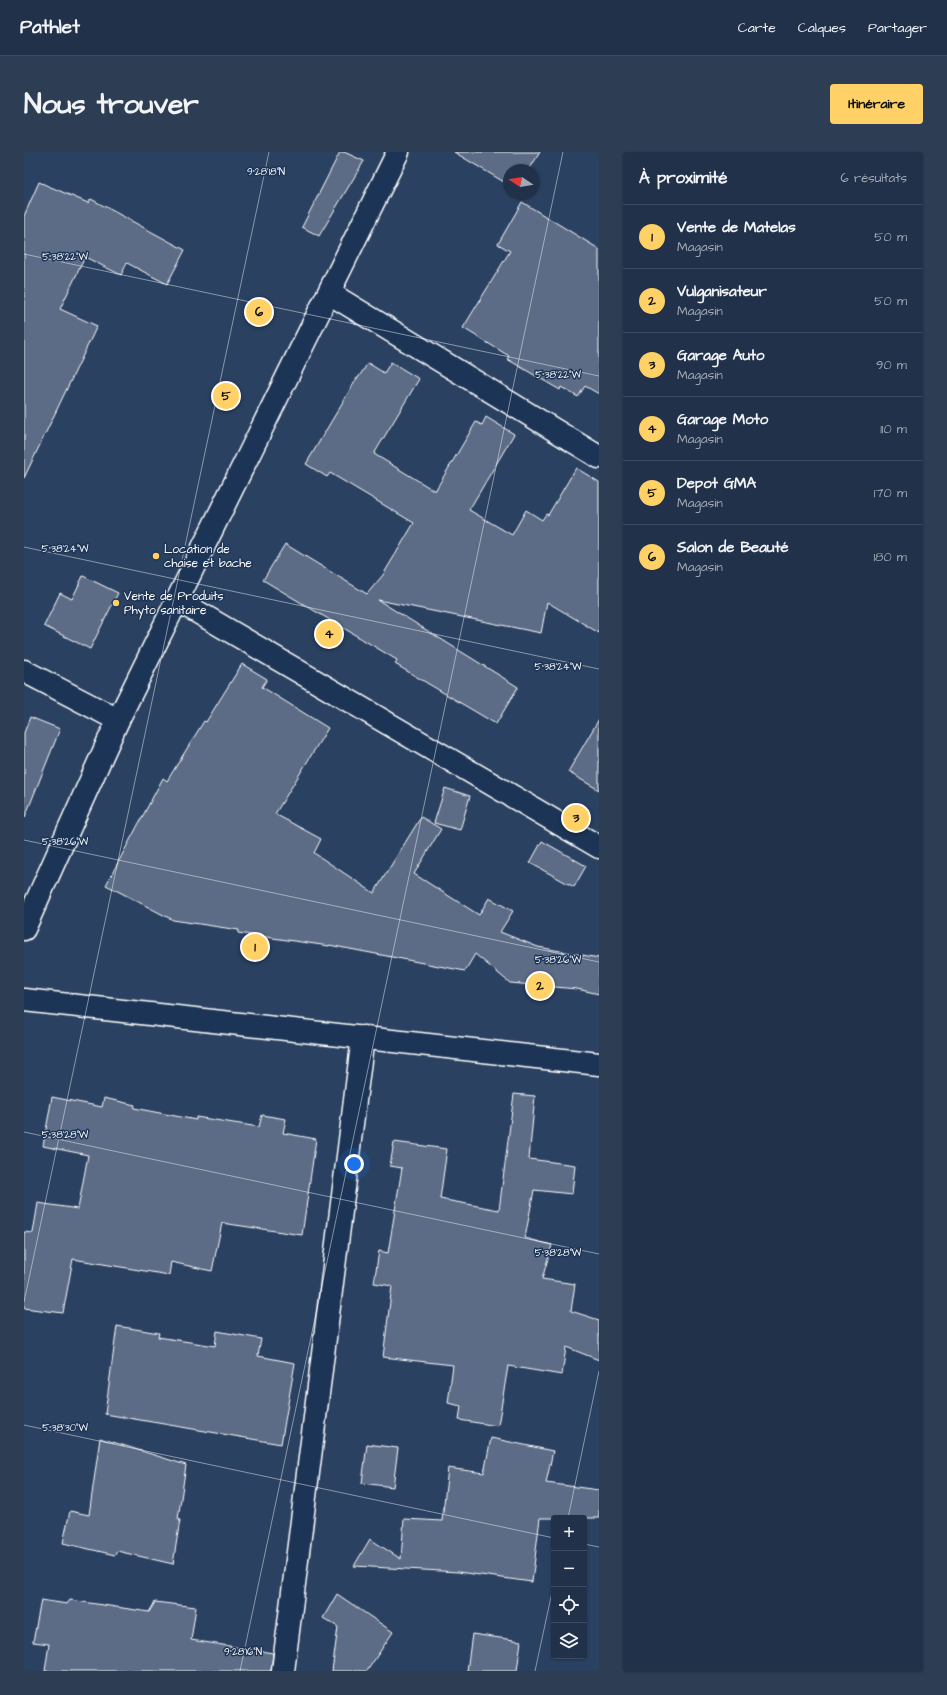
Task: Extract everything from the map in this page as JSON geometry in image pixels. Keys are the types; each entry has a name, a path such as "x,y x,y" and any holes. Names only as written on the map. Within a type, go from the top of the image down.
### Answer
{"street":[{"path":"24,929 118,720 398,152"},
{"path":"329,293 599,457"},
{"path":"177,600 599,847"},
{"path":"24,671 118,720"},
{"path":"24,1000 599,1064"},
{"path":"283,1671 362,1037"}],"building":[{"path":"340,152 344,152 364,161 319,236 302,227"},
{"path":"454,152 540,152 533,164 503,164 503,181"},
{"path":"39,182 88,203 91,199 185,250 167,284 127,263 121,275 85,257 60,309 97,326 24,478 24,216"},
{"path":"522,202 599,249 599,394 585,386 578,397 561,387 560,390 507,359 509,356 463,328 510,251 498,244"},
{"path":"391,362 419,379 374,454 435,491 476,422 482,425 486,417 514,434 469,510 512,535 526,510 542,520 546,514 548,515 576,468 599,482 599,633 547,602 541,633 378,600 518,687 496,724 395,664 397,660 263,580 285,544 367,594 383,575 414,523 330,473 327,477 306,464 357,378 368,363 384,373"},
{"path":"83,576 118,593 90,649 44,626 60,593 72,599"},
{"path":"242,664 267,679 262,687 328,728 275,814 321,839 314,853 374,893 421,817 441,829 414,874 479,915 489,898 513,911 500,932 538,947 599,958 599,994 577,989 510,983 475,954 465,971 329,945 238,933 239,930 173,920 106,885 163,778 167,781 204,721 206,722"},
{"path":"30,717 60,729 24,817 24,733"},
{"path":"599,719 599,790 568,772"},
{"path":"445,788 470,796 460,830 434,823"},
{"path":"542,841 586,866 574,887 530,863"},
{"path":"514,1094 535,1096 529,1159 575,1165 572,1194 534,1190 525,1238 552,1245 542,1279 575,1284 571,1311 599,1320 599,1360 566,1347 562,1375 508,1366 498,1426 459,1420 461,1406 448,1403 453,1365 383,1357 392,1286 374,1283 379,1251 388,1253 402,1168 390,1166 394,1142 447,1149 440,1199 499,1210"},
{"path":"52,1097 102,1107 104,1098 135,1105 134,1108 196,1120 196,1117 259,1127 262,1115 286,1119 283,1133 316,1139 302,1235 222,1223 212,1271 171,1262 169,1275 73,1259 63,1313 24,1308 24,1232 33,1233 38,1203 78,1209 88,1155 43,1146"},
{"path":"117,1326 159,1333 158,1337 215,1346 217,1331 261,1339 258,1356 295,1363 281,1444 105,1414"},
{"path":"100,1438 186,1465 178,1519 180,1520 173,1564 117,1551 115,1555 63,1543 70,1511 89,1515"},
{"path":"491,1438 553,1451 546,1483 599,1490 599,1518 587,1518 587,1515 551,1515 551,1518 540,1518 532,1582 458,1572 354,1566 370,1539 401,1559 404,1519 442,1521 448,1468 484,1473"},
{"path":"367,1444 398,1448 393,1487 362,1483"},
{"path":"337,1594 393,1632 367,1671 332,1671 338,1627 323,1618"},
{"path":"41,1600 67,1604 70,1600 149,1612 155,1602 196,1607 191,1640 273,1653 271,1671 45,1671 49,1644 33,1642"},
{"path":"472,1634 521,1641 517,1671 467,1671"}],"place":[{"name":"Salon de Beauté","path":"259,312"},
{"name":"Depot GMA","path":"226,396"},
{"name":"Location de chaise et bache","path":"156,556"},
{"name":"Vente de Produits Phyto sanitaire","path":"116,603"},
{"name":"Garage Moto","path":"329,634"},
{"name":"Garage Auto","path":"576,818"},
{"name":"Vente de Matelas","path":"255,947"},
{"name":"Vulganisateur","path":"540,986"}]}
